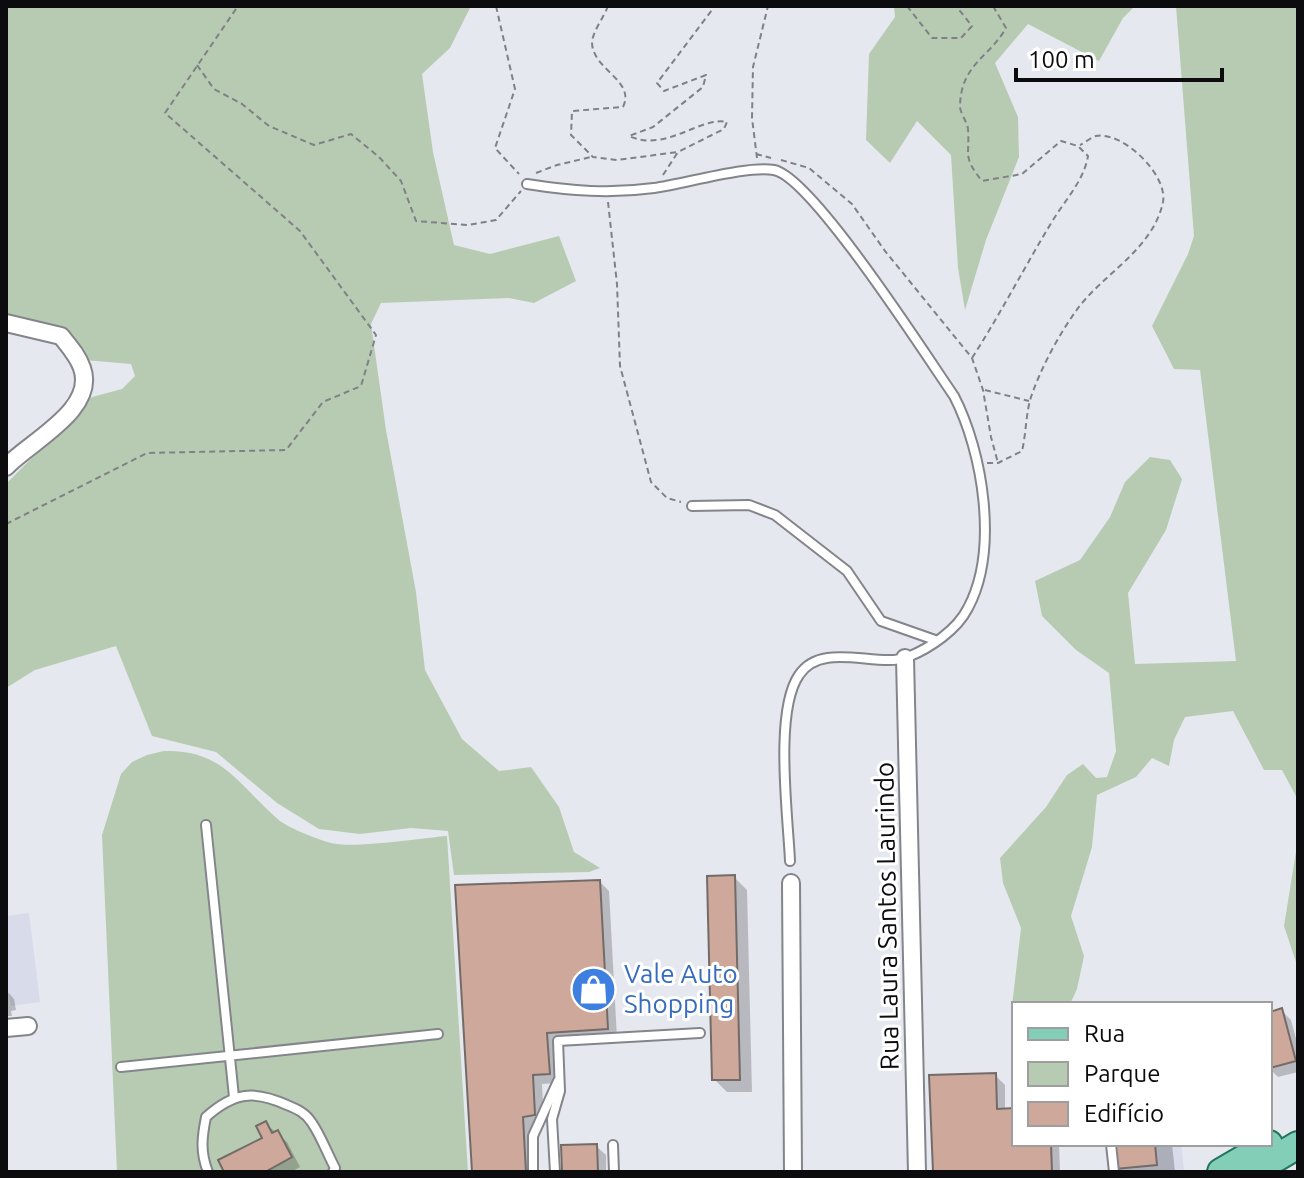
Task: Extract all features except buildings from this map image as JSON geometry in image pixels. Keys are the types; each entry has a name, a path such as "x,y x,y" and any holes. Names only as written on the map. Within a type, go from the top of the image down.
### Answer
{"main road":[{"path":"1272,1142 1298,1126"},
{"path":"1253,1172 1298,1145"},
{"path":"1221,1172 1266,1146"}],"street":[{"path":"6,323 61,336 83,369 84,382 75,407 64,419 6,467"},
{"name":"Rua Laura Santos Laurindo","path":"905,658 917,1172"},
{"path":"791,883 793,1172"},
{"path":"6,1028 28,1026"}],"lane":[{"path":"527,184 576,192 608,193 759,170 781,172 821,209 849,245 954,396 966,419 978,464 984,524 977,584 968,608 955,627 905,658 826,657 810,663 800,673 792,687 787,707 790,861"},
{"path":"692,506 749,505 775,515 847,571 881,621 935,640"},
{"path":"206,825 234,1097"},
{"path":"555,1172 552,1119 560,1091 558,1041 700,1033"},
{"path":"121,1067 438,1034"},
{"path":"533,1172 533,1136 560,1077"},
{"path":"208,1172 202,1155 206,1117 234,1097 250,1095 269,1097 301,1111 312,1122 335,1168 333,1172"},
{"path":"544,1110 554,1111"},
{"path":"613,1145 614,1172"},
{"path":"1111,1146 1114,1172"}],"path":[{"path":"6,524 147,453 286,450 323,402 361,386 376,335 300,231 165,113 238,6"},
{"path":"593,157 571,135 572,111 623,107 626,99 624,87 595,58 592,39 608,6"},
{"path":"197,65 214,89 242,104 269,126 314,145 351,134 379,157 401,181 416,221 468,225 496,220 535,174 557,165 593,157 617,160 678,152 724,129 727,122 717,120 681,135 640,141 629,136 653,127 703,87 706,75 664,91 657,83 715,6"},
{"path":"759,170 752,118 753,67 768,6"},
{"path":"907,6 932,38 961,38 972,26 956,6"},
{"path":"972,358 1053,219 1086,171 1088,156 1078,146 1061,141 1022,174 982,181 971,167 966,149 968,127 959,110 963,83 1006,28 993,6"},
{"path":"498,7 515,89 495,148 527,184"},
{"path":"978,464 998,463 1022,451 1030,401 1040,376 1077,309 1124,264 1150,230 1163,201 1159,176 1136,152 1118,140 1097,136 1078,146"},
{"path":"655,188 678,152"},
{"path":"756,154 809,168 852,204 885,251 972,358 983,390 998,463"},
{"path":"608,193 612,259 617,284 620,366 651,482 667,498 692,506"},
{"path":"983,390 1030,401"}],"shaded area":[{"path":"29,913 40,1002 11,1006 6,978 6,916"},
{"path":"1106,1146 1181,1146 1184,1170 1109,1172"}],"green space":[{"path":"6,6 471,6 450,48 422,74 433,152 454,245 490,254 559,236 576,281 534,303 509,298 381,303 371,324 386,430 416,592 425,670 462,739 499,771 531,767 559,807 574,852 600,868 589,872 454,875 448,831 411,828 360,834 319,829 277,803 216,752 152,736 116,646 35,670 6,688 6,484 92,397 122,389 135,376 131,364 84,360 56,327 6,320"},
{"path":"894,6 1135,6 1123,18 1099,61 1028,24 995,63 1018,117 1019,157 986,240 965,310 958,268 951,155 917,121 890,163 866,140 869,54 895,17"},
{"path":"1176,6 1298,6 1298,800 1282,770 1264,770 1233,711 1185,717 1174,740 1169,766 1152,758 1136,777 1097,795 1092,847 1071,916 1084,956 1071,1002 1012,1002 1021,928 1003,883 1000,858 1046,807 1067,775 1083,764 1096,778 1107,777 1116,751 1109,673 1076,650 1042,616 1035,581 1080,560 1110,517 1125,482 1150,457 1170,460 1182,479 1166,530 1128,593 1135,664 1236,661 1200,370 1174,369 1152,326 1194,236"},
{"path":"164,751 185,752 217,763 280,821 326,841 355,845 447,836 468,1172 265,1172 292,1157 279,1130 272,1133 266,1121 256,1126 262,1138 218,1160 224,1172 117,1172 102,835 121,774 132,762"},
{"path":"1298,839 1298,968 1284,926"}],"place":[{"name":"Vale Auto Shopping","path":"593,989"}]}
